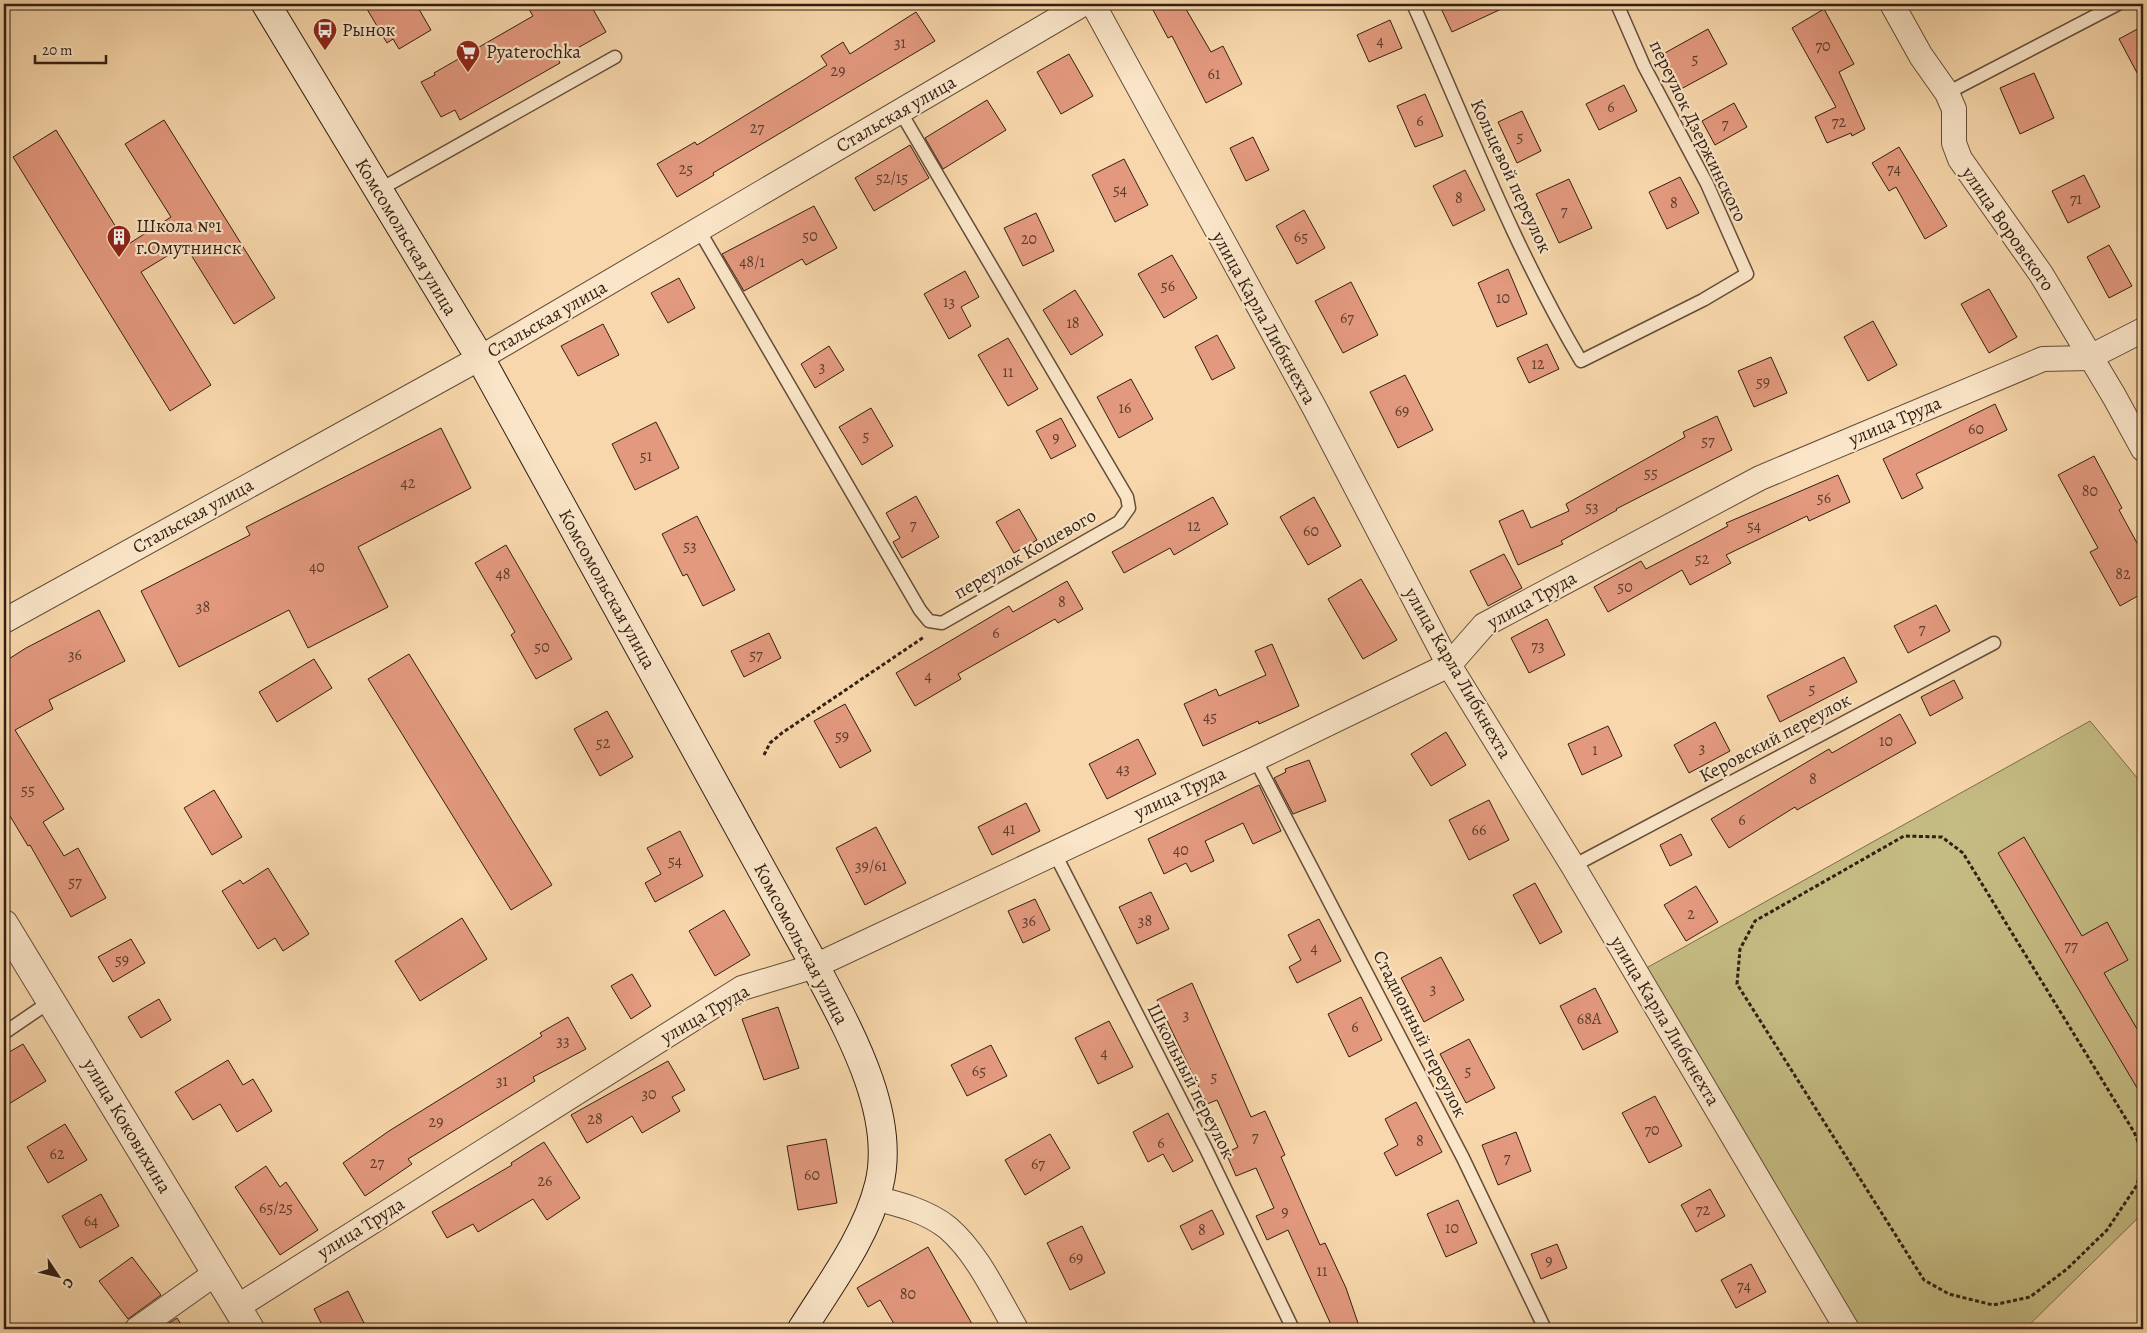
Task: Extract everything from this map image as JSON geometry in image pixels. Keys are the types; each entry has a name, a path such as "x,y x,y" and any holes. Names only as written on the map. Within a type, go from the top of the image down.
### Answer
{"main road":[{"name":"Комсомольская улица","path":"266,4 377,191 480,358 844,1020 880,1117 883,1152 879,1184 862,1229 802,1329"},
{"name":"улица Коковихина","path":"4,924 244,1318"}],"street":[{"name":"Стальская улица","path":"4,621 480,358 1082,4"},
{"name":"улица Карла Либкнехта","path":"1093,4 1318,416 1449,665 1573,866 1847,1329"},
{"name":"улица Воровского","path":"1892,4 1921,56 1947,93 1954,110 1954,143 1960,159 2041,274 2091,356 2143,449"},
{"name":"улица Труда","path":"244,1318 742,988 815,966 1255,759 1449,665 1484,625 1760,478 2043,359 2070,360 2091,356 2143,330"},
{"path":"874,1198 906,1206 947,1227 976,1262 1016,1329"},
{"path":"137,1329 216,1273"}],"lane":[{"name":"Кольцевой переулок","path":"1413,4 1521,244 1561,328 1580,361 1703,300 1746,274"},
{"name":"переулок Дзержинского","path":"1617,4 1644,66 1707,184 1746,274"},
{"path":"1947,93 2118,4"},
{"path":"377,191 615,57"},
{"name":"переулок Кошевого","path":"699,230 920,610 929,621 942,623 1119,522 1129,508 1127,497 900,111"},
{"name":"Керовский переулок","path":"1573,866 1994,643"},
{"name":"Стадионный переулок","path":"1255,759 1463,1158 1545,1329"},
{"name":"Школьный переулок","path":"1054,852 1206,1149 1294,1329"},
{"path":"4,1033 51,1002"}],"path":[{"path":"764,755 770,743 782,733 904,652 942,623"},
{"path":"2143,1154 2134,1132 1964,852 1942,837 1904,836 1755,921 1740,949 1737,984 1924,1280 1949,1294 1993,1306 2030,1297 2067,1269 2107,1230 2137,1185 2143,1161"}],"shaded area":[{"path":"2090,721 2143,785 2143,1213 2025,1329 1857,1329 1641,971"}],"building":[{"path":"364,4 416,4 431,30 399,49 393,39 387,43"},
{"path":"526,4 590,4 606,32 558,59 560,63 460,120 455,110 441,117 421,82 533,16"},
{"path":"1164,4 1183,4 1211,52 1223,46 1242,84 1206,103 1172,36 1168,38 1153,10"},
{"path":"1439,4 1512,4 1452,32"},
{"path":"1824,9 1854,64 1839,72 1865,129 1852,136 1851,133 1827,143 1815,117 1836,107 1792,28"},
{"path":"916,12 935,41 713,173 714,175 677,197 657,164 695,142 697,145 827,65 821,56 843,42 850,54"},
{"path":"1390,20 1402,48 1369,62 1357,35"},
{"path":"2143,26 2143,84 2119,39"},
{"path":"1708,29 1727,64 1681,89 1663,54"},
{"path":"1069,54 1093,96 1061,114 1037,72"},
{"path":"2034,73 2054,118 2020,134 2000,88"},
{"path":"1624,85 1637,111 1599,130 1586,104"},
{"path":"1425,94 1443,136 1415,147 1397,106"},
{"path":"987,100 1006,130 943,169 925,138"},
{"path":"1734,103 1747,127 1715,145 1702,121"},
{"path":"1522,111 1541,151 1517,163 1498,122"},
{"name":"Школа №1 г.Омутнинск","path":"164,120 275,298 234,324 185,245 141,272 211,385 170,411 13,157 56,130 127,245 171,217 125,144"},
{"path":"1253,137 1269,170 1246,181 1230,148"},
{"path":"910,145 929,178 874,211 855,178"},
{"path":"1899,147 1947,226 1925,239 1896,187 1889,191 1872,163"},
{"path":"1124,159 1148,205 1115,222 1092,175"},
{"path":"1465,170 1485,210 1453,226 1433,186"},
{"path":"2084,175 2100,207 2068,223 2052,191"},
{"path":"1680,177 1699,213 1667,229 1649,192"},
{"path":"1569,179 1592,228 1559,243 1536,194"},
{"path":"814,206 837,248 806,265 802,259 744,291 722,254"},
{"path":"1304,210 1325,248 1297,264 1276,226"},
{"path":"1036,213 1054,251 1023,266 1004,228"},
{"path":"2109,245 2132,286 2109,298 2087,257"},
{"path":"1172,255 1197,298 1164,318 1138,274"},
{"path":"1508,269 1527,314 1497,327 1478,283"},
{"path":"965,271 979,297 961,307 971,326 949,339 924,294"},
{"path":"679,278 695,308 668,323 651,293"},
{"path":"1351,282 1378,335 1343,353 1315,301"},
{"path":"1989,289 2017,337 1989,353 1961,304"},
{"path":"1075,290 1103,335 1071,355 1043,310"},
{"path":"1873,321 1897,365 1868,381 1844,337"},
{"path":"603,324 619,355 578,376 561,346"},
{"path":"1217,335 1235,368 1212,380 1195,347"},
{"path":"1008,338 1038,389 1008,406 978,355"},
{"path":"1547,344 1559,369 1529,383 1517,358"},
{"path":"829,346 844,370 815,388 801,364"},
{"path":"1771,357 1787,393 1754,407 1738,371"},
{"path":"1405,375 1433,430 1398,448 1370,392"},
{"path":"1131,379 1153,419 1119,438 1097,397"},
{"path":"1995,404 2007,430 1916,474 1923,488 1902,499 1883,459"},
{"path":"871,408 893,446 862,465 839,427"},
{"path":"1717,416 1732,450 1616,509 1561,541 1563,544 1518,565 1499,521 1523,510 1531,528 1569,511 1566,504 1685,437 1683,432"},
{"path":"1061,418 1076,446 1051,459 1036,431"},
{"path":"656,422 679,468 635,490 612,444"},
{"path":"441,428 471,488 358,547 388,607 308,648 289,610 179,667 141,591 250,535 246,527"},
{"path":"2094,456 2122,508 2119,510 2143,554 2143,593 2120,606 2090,552 2098,548 2058,475"},
{"path":"1838,475 1850,502 1809,521 1807,516 1726,555 1731,563 1690,585 1682,570 1608,612 1594,587 1641,561 1646,569 1728,526 1726,523"},
{"path":"916,496 939,537 902,558 893,542 900,538 886,513"},
{"path":"1213,497 1228,524 1174,555 1170,548 1124,573 1112,552"},
{"path":"1314,497 1341,546 1308,565 1280,517"},
{"path":"1019,509 1037,540 1014,553 996,522"},
{"path":"697,516 735,590 703,606 687,574 683,576 662,534"},
{"path":"506,545 572,659 536,679 511,635 515,632 475,563"},
{"path":"1504,554 1522,588 1488,606 1470,571"},
{"path":"1361,579 1397,640 1363,659 1328,599"},
{"path":"1067,581 1083,609 1058,623 1055,619 958,674 961,679 915,706 896,673 1009,606 1013,612"},
{"path":"1936,605 1950,631 1908,653 1894,626"},
{"path":"99,610 125,661 49,700 53,709 15,730 64,809 43,822 64,856 78,848 106,898 71,917 30,845 28,846 4,806 4,662 26,648"},
{"path":"1547,619 1565,655 1529,673 1511,638"},
{"path":"769,633 781,658 744,677 731,651"},
{"path":"1272,644 1299,706 1259,724 1258,721 1203,746 1184,704 1216,689 1219,696 1266,675 1255,651"},
{"path":"409,654 552,885 511,910 368,679"},
{"path":"1844,657 1857,682 1780,722 1767,696"},
{"path":"314,659 332,688 277,722 259,692"},
{"path":"1954,680 1963,698 1930,716 1921,697"},
{"path":"845,704 871,751 840,768 814,721"},
{"path":"607,711 633,757 600,776 574,729"},
{"path":"1900,714 1916,743 1797,810 1795,807 1729,848 1711,819 1829,749 1832,753"},
{"path":"1715,722 1730,751 1689,773 1674,745"},
{"path":"1608,726 1622,756 1582,775 1568,744"},
{"path":"1446,732 1466,765 1431,786 1411,754"},
{"path":"1138,739 1156,774 1107,799 1089,764"},
{"path":"1309,760 1326,801 1293,814 1274,778 1286,772 1285,769"},
{"path":"1259,785 1281,831 1253,844 1243,823 1205,841 1214,861 1191,872 1186,863 1164,874 1148,839"},
{"path":"214,790 242,837 212,855 184,808"},
{"path":"1489,800 1509,840 1469,860 1449,820"},
{"path":"1026,803 1040,831 992,855 978,827"},
{"path":"876,827 906,883 865,905 836,848"},
{"path":"680,831 703,876 655,902 645,883 661,874 647,848"},
{"path":"1681,834 1692,855 1670,866 1660,845"},
{"path":"2024,837 2082,936 2107,922 2128,960 2104,973 2143,1039 2143,1098 1998,853"},
{"path":"268,868 309,934 283,951 275,938 258,949 222,891 240,880 243,884"},
{"path":"1535,883 1562,932 1540,944 1513,895"},
{"path":"1696,886 1718,922 1686,941 1664,905"},
{"path":"1151,892 1169,929 1137,944 1119,907"},
{"path":"1035,899 1050,930 1023,943 1008,911"},
{"path":"724,910 750,955 715,976 689,931"},
{"path":"462,918 487,959 420,1001 395,961"},
{"path":"1319,919 1341,961 1297,983 1289,967 1301,960 1288,935"},
{"path":"131,939 145,963 113,982 98,957"},
{"path":"1441,957 1464,1000 1424,1022 1401,978"},
{"path":"632,974 651,1006 631,1019 611,986"},
{"path":"1192,983 1251,1117 1265,1111 1285,1155 1281,1157 1320,1245 1325,1243 1346,1288 1360,1329 1333,1329 1288,1230 1267,1240 1256,1216 1274,1208 1256,1168 1236,1176 1226,1153 1238,1147 1217,1100 1207,1104 1157,1000"},
{"path":"1595,988 1618,1032 1583,1050 1560,1006"},
{"path":"1361,997 1382,1040 1349,1057 1328,1014"},
{"path":"159,999 171,1020 141,1038 128,1017"},
{"path":"778,1007 799,1068 764,1080 742,1019"},
{"path":"568,1017 586,1049 533,1077 535,1081 408,1159 412,1164 365,1196 343,1163 389,1131 542,1036 540,1033"},
{"path":"1109,1021 1133,1067 1098,1084 1075,1038"},
{"path":"1469,1039 1495,1088 1466,1103 1440,1054"},
{"path":"23,1044 46,1081 4,1107 4,1055"},
{"path":"991,1045 1007,1076 967,1096 951,1065"},
{"path":"228,1060 243,1085 253,1079 272,1111 237,1132 220,1104 193,1120 175,1092"},
{"path":"668,1061 685,1090 672,1097 680,1111 642,1133 632,1116 587,1143 571,1115"},
{"path":"1655,1096 1682,1146 1649,1163 1622,1113"},
{"path":"1416,1102 1442,1152 1396,1176 1384,1153 1398,1145 1385,1119"},
{"path":"1168,1113 1193,1161 1173,1172 1163,1154 1148,1162 1133,1132"},
{"path":"65,1124 87,1160 48,1183 27,1147"},
{"path":"1516,1132 1531,1171 1498,1185 1482,1145"},
{"path":"1050,1134 1070,1168 1025,1195 1005,1160"},
{"path":"826,1139 837,1203 798,1210 787,1146"},
{"path":"544,1142 580,1198 547,1220 533,1199 478,1232 473,1224 447,1238 432,1212 512,1165 511,1163"},
{"path":"266,1166 280,1187 286,1182 318,1230 280,1255 235,1187"},
{"path":"1710,1189 1725,1216 1696,1232 1681,1205"},
{"path":"101,1194 119,1226 80,1248 62,1216"},
{"path":"1458,1200 1477,1243 1446,1257 1427,1214"},
{"path":"1212,1210 1224,1234 1192,1250 1180,1226"},
{"path":"1082,1226 1105,1273 1070,1290 1047,1243"},
{"path":"1557,1244 1567,1268 1541,1279 1531,1254"},
{"path":"928,1247 975,1329 897,1329 880,1300 868,1307 857,1288"},
{"path":"132,1257 161,1295 128,1319 99,1281"},
{"path":"1751,1264 1766,1292 1736,1308 1721,1280"},
{"path":"348,1291 364,1323 352,1329 324,1329 314,1309"},
{"path":"177,1318 184,1329 160,1329"}],"place":[{"name":"Рынок","path":"325,51"},
{"name":"Pyaterochka","path":"468,73"},
{"name":"Школа №1 г.Омутнинск","path":"119,258"}]}
